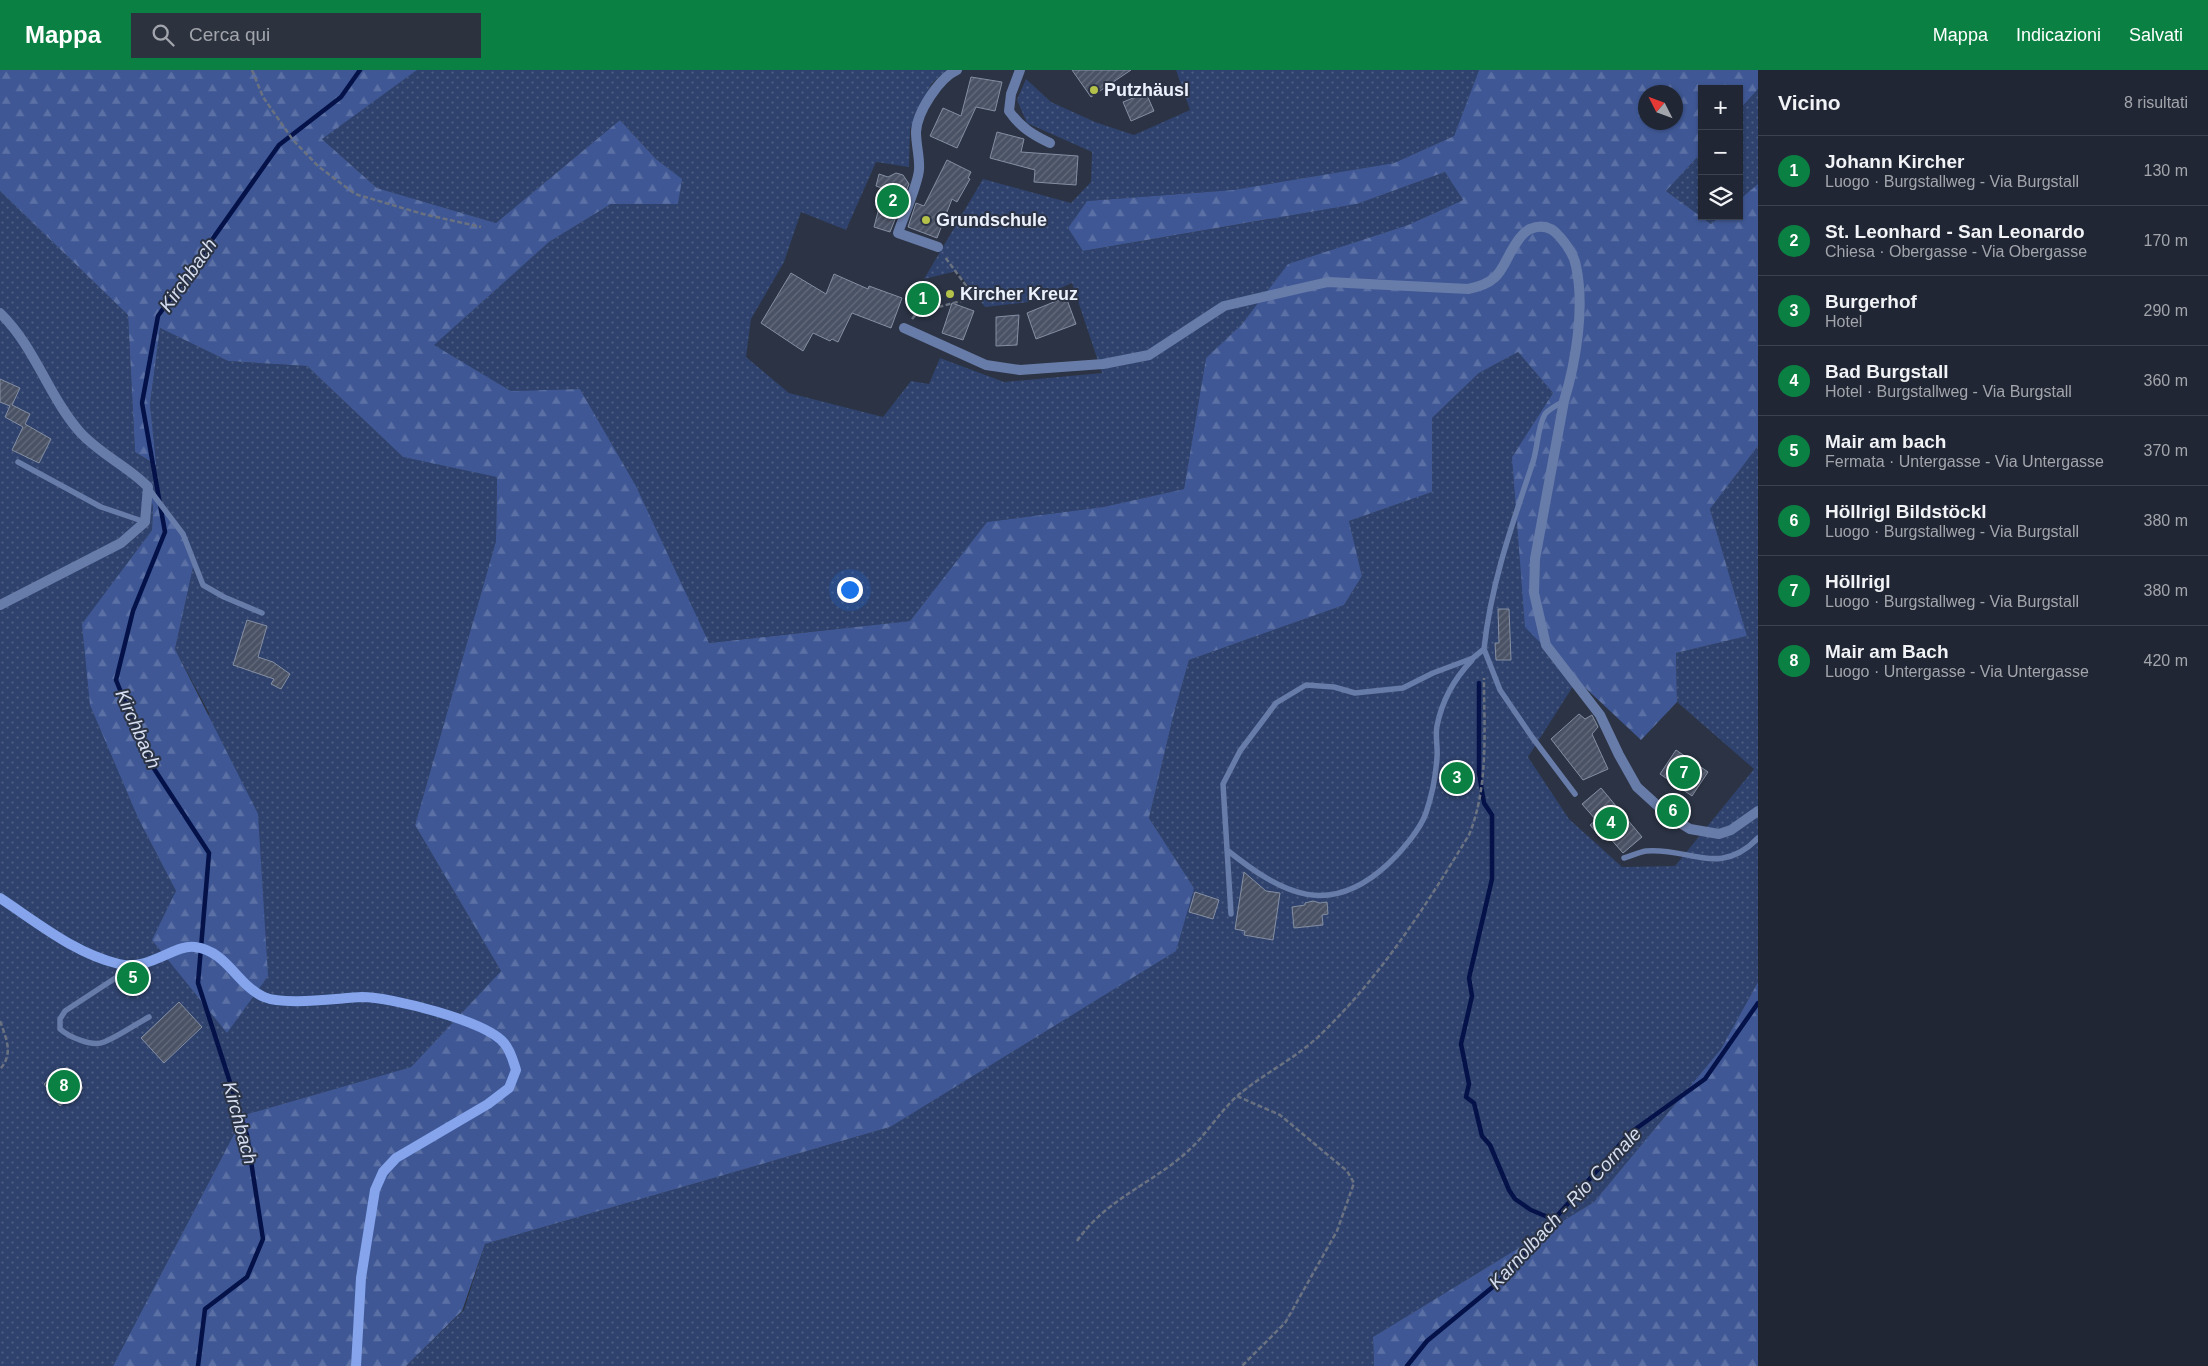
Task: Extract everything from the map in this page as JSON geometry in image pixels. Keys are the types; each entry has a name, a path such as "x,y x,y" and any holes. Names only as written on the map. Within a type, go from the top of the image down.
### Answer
{"street":[{"path":"938,247 898,233 919,172 916,131 919,117 936,88 947,74 957,70"},
{"path":"1020,70 1011,94 1009,110 1017,123 1050,143"},
{"path":"904,328 986,365 1020,370 1102,364 1149,355 1224,306 1328,282 1468,290 1484,286 1498,276 1518,241 1527,230 1536,226 1548,226 1557,233 1568,247 1576,265 1580,306 1571,378 1564,401 1536,558 1534,593 1546,645 1600,715 1619,755 1638,787 1670,817 1690,829 1719,834 1732,830 1758,811"},
{"path":"0,313 25,342 65,413 81,433 114,461 137,475 148,487 145,522 121,543 0,605"},
{"path":"0,898 72,946 97,958 121,964 140,964 157,960 192,946 205,948 218,956 252,990 265,997 281,1000 364,997 394,999 482,1027 504,1041 511,1053 516,1070 508,1088 488,1104 396,1158 383,1172 375,1190 361,1278 356,1366"}],"lane":[{"path":"1564,401 1546,412 1539,428 1534,458 1495,577 1484,649 1500,690 1532,737 1575,794"},
{"path":"18,462 101,507 145,522"},
{"path":"148,487 182,534 203,585 224,597 262,613"},
{"path":"1227,850 1258,875 1299,894 1328,897 1350,892 1377,874 1402,851 1426,814 1438,755 1436,728 1445,700 1457,676 1484,649"},
{"path":"1231,914 1223,784 1240,750 1276,703 1306,686 1334,687 1355,693 1403,688 1433,673 1473,658"},
{"path":"1624,858 1646,851 1702,859 1720,859 1732,856 1752,844 1758,838"},
{"path":"121,964 117,977 66,1011 60,1019 60,1029 66,1035 78,1040 102,1044 149,1017"}],"path":[{"path":"252,70 263,97 293,140 318,166 355,194 423,214 481,227"},
{"path":"904,328 917,313 968,299 970,296 970,292 938,247"},
{"path":"1077,1241 1089,1223 1112,1204 1188,1151 1237,1096 1316,1038 1338,1016 1397,948 1422,913 1469,835 1481,790 1484,765 1484,678"},
{"path":"0,1021 8,1047 6,1063 0,1069"},
{"path":"1237,1096 1280,1115 1347,1171 1354,1183 1337,1231 1285,1323 1242,1366"}],"shaded area":[{"path":"417,70 947,70 932,83 910,129 909,167 876,162 846,230 801,212 784,262 751,319 746,357 789,393 883,417 911,381 929,384 940,358 1004,382 1102,373 1072,283 1029,302 985,307 957,271 924,279 983,179 1071,203 1091,182 1092,152 1027,123 1017,100 1026,79 1051,102 1095,122 1134,135 1190,110 1176,70 1479,70 1454,136 1394,163 1233,190 1087,201 1068,228 1084,251 1357,204 1445,172 1463,200 1408,225 1288,264 1242,324 1206,358 1184,489 1103,507 987,522 910,621 708,643 636,486 580,389 511,391 433,345 549,242 611,204 678,204 681,179 656,159 620,120 496,223 377,188 321,138"},
{"path":"1758,89 1758,184 1743,197 1743,130 1743,106"},
{"path":"1698,156 1698,214 1666,191"},
{"path":"0,191 128,315 135,452 155,465 150,404 160,328 228,361 307,366 403,457 497,476 496,541 415,825 501,971 411,1067 244,1115 113,1366 0,1366","holes":["148,489 194,563 175,649 209,713 227,1033 176,891 139,820 83,624 152,530 153,507"]},
{"path":"1706,220 1716,220 1711,224"},
{"path":"1518,352 1553,393 1512,457 1577,680 1528,757 1569,819 1622,867 1675,866 1754,769 1677,702 1676,653 1747,636 1710,509 1758,446 1758,982 1721,1049 1594,1202 1373,1337 1374,1366 406,1366 464,1310 485,1244 890,1127 1194,888 1149,818 1174,713 1189,660 1344,605 1362,576 1349,521 1432,492 1432,418 1479,373"}],"green space":[{"path":"0,70 417,70 322,139 377,188 496,223 620,120 656,159 682,179 678,204 611,204 549,242 434,345 511,391 580,389 636,486 709,643 910,621 987,522 1103,507 1184,489 1206,358 1242,324 1288,264 1408,225 1463,200 1445,172 1357,204 1083,251 1068,228 1087,201 1233,190 1394,163 1454,136 1479,70 1758,70 1758,89 1743,106 1743,85 1698,85 1698,156 1666,191 1698,214 1698,220 1706,220 1711,224 1716,220 1743,220 1743,197 1758,184 1758,446 1710,509 1747,636 1676,653 1677,702 1641,740 1577,680 1525,627 1512,457 1553,393 1518,352 1479,373 1432,418 1432,492 1349,521 1362,576 1344,605 1189,660 1174,713 1149,818 1194,888 1176,951 890,1127 485,1244 462,1311 406,1366 113,1366 244,1115 411,1067 501,971 415,825 496,541 497,477 403,457 307,366 228,361 160,328 150,404 156,465 135,452 128,315 0,191"},
{"path":"148,487 183,534 194,563 175,649 258,814 268,976 227,1033 152,940 176,891 139,820 90,705 82,624 152,530 153,507"},
{"path":"1758,982 1758,1366 1374,1366 1373,1337 1594,1202 1721,1049"}],"building":[{"name":"Putzhäusl","path":"1072,70 1131,70 1091,97"},
{"path":"971,77 1002,82 995,111 976,107 957,148 930,136 943,108 961,116"},
{"path":"1146,93 1154,111 1131,121 1123,102"},
{"path":"997,132 1024,139 1021,152 1078,156 1076,185 1034,182 1035,170 990,158"},
{"path":"947,160 971,172 968,178 970,179 957,202 952,199 937,238 908,227 916,203 924,206"},
{"path":"896,173 903,175 909,184 890,232 874,227 884,189 876,186 879,174 888,177"},
{"path":"791,273 826,294 834,274 868,289 869,286 902,298 891,328 852,313 838,342 832,339 830,341 813,333 803,351 761,323"},
{"path":"1066,297 1076,324 1036,339 1027,313"},
{"path":"952,303 974,311 963,340 942,333"},
{"path":"1019,315 1017,345 996,346 996,317"},
{"path":"0,379 20,388 12,405 30,414 25,424 51,439 39,463 12,450 23,427 5,417 10,406 0,402"},
{"path":"1498,609 1509,609 1511,660 1496,660 1495,643 1499,643"},
{"path":"247,620 267,626 258,657 273,662 290,674 281,689 271,684 274,679 233,665"},
{"path":"1579,714 1585,719 1592,715 1598,727 1592,734 1608,769 1583,780 1551,739"},
{"path":"1676,750 1708,772 1692,796 1660,774"},
{"path":"1447,766 1468,772 1462,789 1442,782"},
{"path":"1601,788 1642,837 1623,853 1608,836 1603,840 1590,825 1596,820 1582,804"},
{"path":"1244,872 1266,891 1280,893 1273,940 1244,935 1245,931 1235,929"},
{"path":"1195,892 1219,900 1213,919 1189,912"},
{"path":"1313,901 1327,902 1328,914 1322,915 1323,925 1294,928 1292,907 1305,905 1305,903"},
{"path":"179,1002 202,1027 164,1063 141,1038"},
{"path":"67,1067 83,1088 60,1106 44,1084"}],"waterway":[{"name":"Kirchbach","path":"198,1366 205,1309 247,1277 263,1239 247,1135 198,983 209,853 149,761 116,680 133,611 165,532 142,403 158,316 279,145 341,97 360,70"},
{"path":"1479,683 1479,773 1484,803 1492,815 1492,879 1469,978 1472,996 1461,1044 1469,1084 1466,1097 1474,1103 1482,1136 1490,1145 1509,1190 1515,1199 1531,1210 1555,1220"},
{"name":"Karnolbach - Rio Cornale","path":"1407,1366 1427,1341 1500,1281 1630,1133 1705,1079 1758,1003"}],"place":[{"name":"Putzhäusl","path":"1094,90"},
{"name":"St. Leonhard - San Leonardo","path":"893,201"},
{"name":"Grundschule","path":"926,220"},
{"name":"Kircher Kreuz","path":"950,294"},
{"name":"Johann Kircher","path":"923,299"},
{"name":"Höllrigl","path":"1684,773"},
{"name":"Burgerhof","path":"1457,778"},
{"name":"Höllrigl Bildstöckl","path":"1673,811"},
{"name":"Bad Burgstall","path":"1611,823"},
{"name":"Mair am bach","path":"133,978"},
{"name":"Mair am Bach","path":"64,1086"}]}
